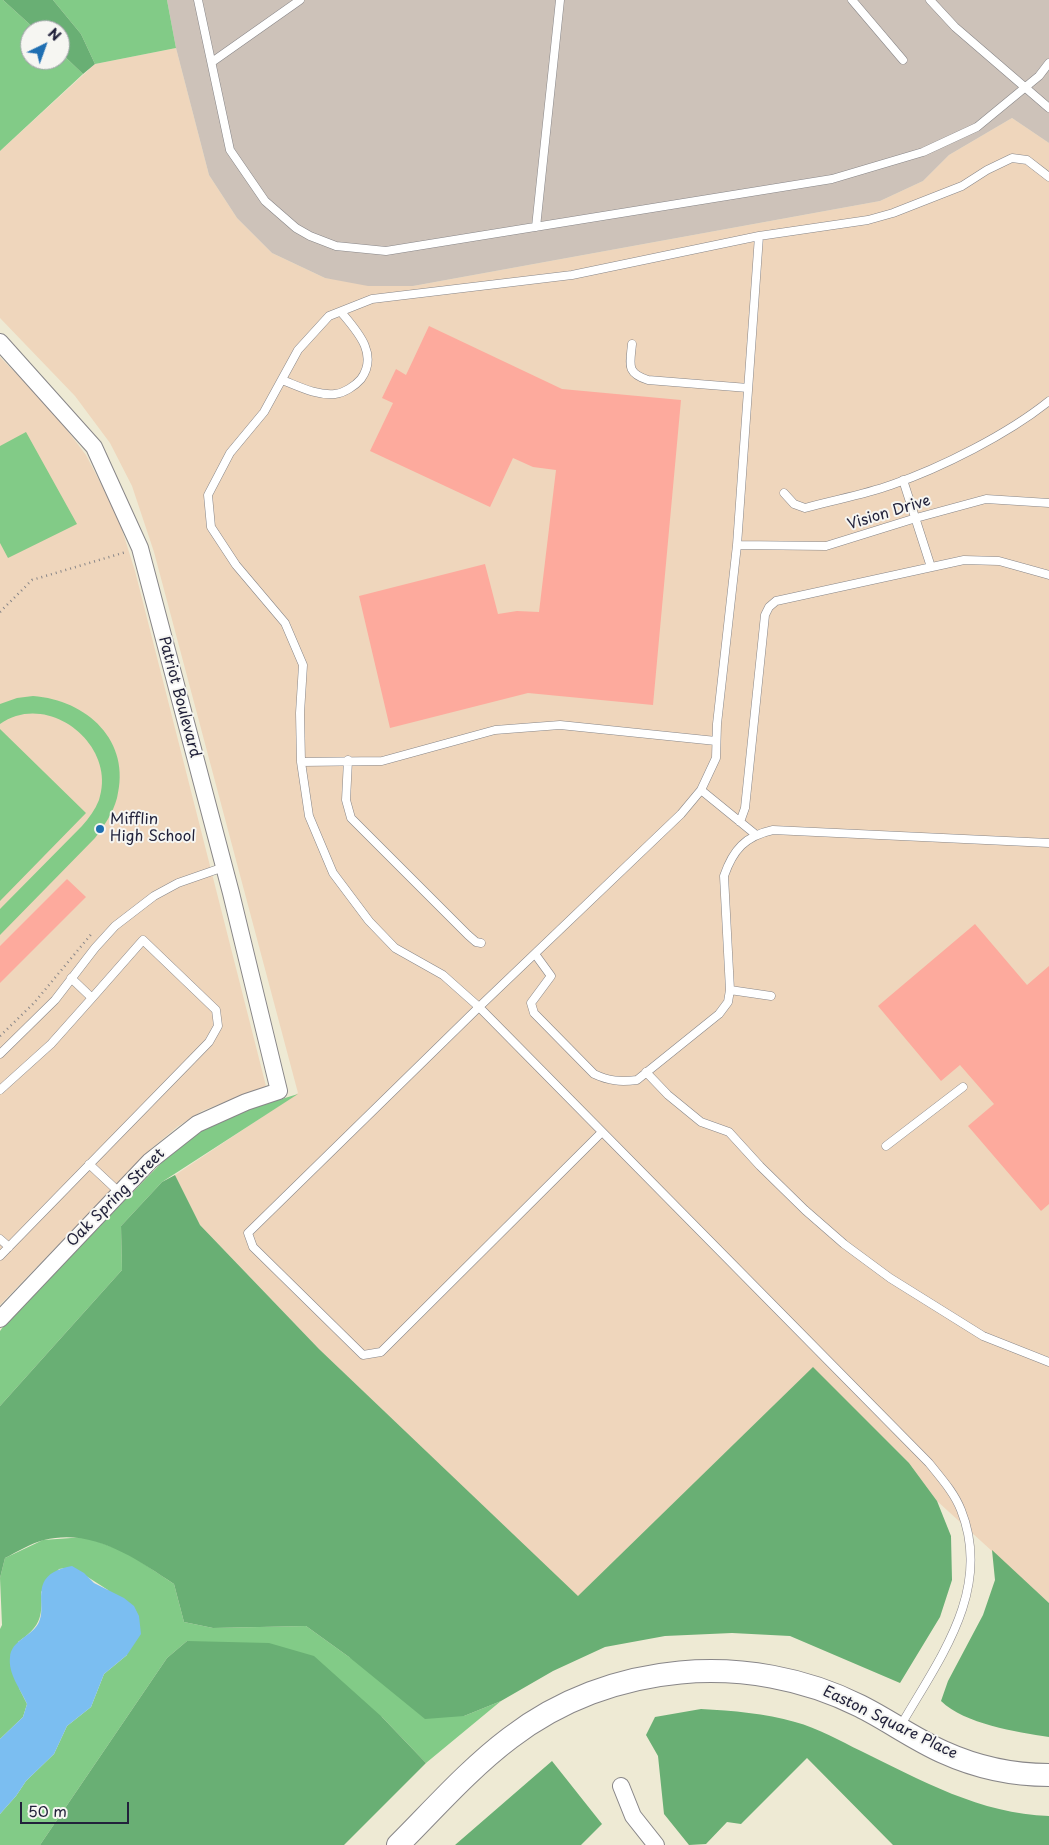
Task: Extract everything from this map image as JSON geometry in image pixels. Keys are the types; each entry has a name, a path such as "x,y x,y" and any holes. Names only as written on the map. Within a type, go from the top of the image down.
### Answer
{"street":[{"name":"Patriot Boulevard","path":"0,342 94,447 140,548 224,867 279,1091"},
{"name":"Oak Spring Street","path":"0,1319 150,1160 197,1124 246,1102 279,1091"},
{"name":"Easton Square Place","path":"398,1845 510,1738 573,1700 612,1685 648,1676 689,1670 768,1675 819,1688 859,1705 943,1752 979,1765 1023,1775 1049,1775"},
{"path":"621,1786 633,1816 656,1845"}],"lane":[{"path":"198,0 230,150 265,200 296,228 310,236 336,246 386,251 832,179 923,152 977,127 1039,76 1049,63"},
{"path":"212,62 300,0"},
{"path":"536,227 560,0"},
{"path":"852,0 903,60"},
{"path":"930,0 955,27 1049,108"},
{"path":"1024,87 1049,101"},
{"path":"900,1727 953,1633 968,1594 972,1568 969,1541 961,1510 947,1486 929,1463 479,1007 443,975 396,948 369,921 333,872 309,816 301,762 300,713 303,665 286,623 236,565 212,527 208,495 230,453 264,412 298,350 329,316 372,299 572,275 759,236 868,220 893,213 962,186 987,170 1012,158 1027,160 1049,177"},
{"path":"602,1132 381,1352 364,1355 253,1247 248,1232 677,818 701,790 716,758 736,545 759,236"},
{"path":"282,380 320,393 336,394 359,382 366,372 370,358 360,334 341,312"},
{"path":"632,344 630,364 632,371 637,376 648,380 748,388"},
{"path":"784,493 794,504 805,508 902,480 951,460 1006,429 1049,401"},
{"path":"902,480 931,567"},
{"name":"Vision Drive","path":"736,545 826,546 986,499 1049,503"},
{"path":"740,822 745,808 765,615 769,607 776,601 964,560 1000,561 1049,575"},
{"path":"301,762 382,761 495,730 560,725 716,742"},
{"path":"348,760 346,800 351,818 468,935 476,942 481,943"},
{"path":"701,790 755,834"},
{"path":"535,954 551,976 531,1003 534,1013 594,1074 606,1080 620,1082 637,1080 718,1014 728,1002 730,990 724,876 730,859 755,834 773,830 1049,843"},
{"path":"0,1054 55,1000 95,948 137,908 178,883 224,867"},
{"path":"0,1090 51,1044 143,940 216,1010 218,1026 208,1042 0,1256"},
{"path":"71,978 92,998"},
{"path":"730,990 770,996"},
{"path":"646,1072 668,1095 701,1122 729,1132 760,1166 811,1215 844,1244 890,1278 983,1336 1049,1362"},
{"path":"886,1146 963,1087"},
{"path":"89,1164 119,1192"},
{"path":"0,1239 8,1247"}],"path":[{"path":"0,612 32,580 140,548"},
{"path":"0,1036 34,1003 96,928"}],"shaded area":[{"path":"167,0 1049,0 1049,143 1012,118 949,155 923,181 880,201 413,286 368,286 325,278 272,253 237,218 209,175 176,48"},
{"path":"176,48 209,175 237,218 272,253 325,278 413,286 880,201 923,181 949,155 1012,118 1049,143 1049,1603 937,1501 909,1463 813,1368 578,1597 319,1349 200,1225 175,1175 298,1093 154,552 132,486 110,443 75,396 0,318 0,151 95,64"},
{"name":"Mifflin High School","path":"0,357 51,409 86,455 118,517 135,571 266,1086 202,1111 177,1127 152,1148 0,1305"}],"green space":[{"path":"0,0 3,0 25,20 20,20 20,70 70,70 70,62 83,74 0,151"},
{"path":"3,0 53,0 69,20 25,20"},
{"path":"53,0 167,0 176,48 95,64 81,34"},
{"path":"70,21 81,34 95,64 83,74 70,62"},
{"path":"26,432 77,524 8,558 0,543 0,446"},
{"path":"33,696 53,699 71,706 87,715 101,727 111,742 118,759 120,777 117,798 113,809 95,838 0,935 0,909 87,820 99,800 102,780 98,760 89,743 75,729 57,719 38,714 19,715 0,724 0,704 17,698"},
{"path":"0,729 86,813 0,901"},
{"path":"298,1094 162,1182 121,1226 122,1270 0,1406 0,1331 9,1318 177,1147 206,1125 236,1113"},
{"path":"175,1175 200,1225 319,1349 578,1596 813,1367 909,1463 937,1501 951,1536 952,1580 940,1617 900,1683 790,1636 732,1633 665,1636 605,1647 553,1671 501,1701 464,1716 425,1719 349,1657 306,1626 213,1628 184,1622 174,1584 129,1555 96,1542 80,1538 62,1537 34,1543 5,1558 0,1578 0,1406 122,1270 121,1226 162,1182"},
{"path":"85,1537 126,1552 174,1584 184,1622 213,1628 306,1626 349,1657 464,1716 501,1701 426,1763 382,1717 187,1641 167,1658 40,1845 0,1845 0,1814 26,1781 54,1754 67,1726 91,1707 104,1674 127,1655 108,1590 72,1567 59,1569 41,1592 41,1609 38,1622 31,1632 18,1642 19,1688 27,1704 23,1717 0,1739 0,1629 2,1625 0,1578 5,1558 43,1540"},
{"path":"992,1550 1049,1603 1049,1737 992,1726 977,1721 963,1716 941,1701 948,1681 983,1615 995,1580"},
{"path":"187,1641 269,1643 314,1656 382,1717 426,1763 344,1845 40,1845 167,1658"},
{"path":"701,1709 761,1714 804,1725 829,1735 952,1794 999,1809 1049,1816 1049,1845 893,1845 807,1758 741,1824 727,1822 706,1844 689,1845 664,1814 658,1756 646,1735 655,1717"},
{"path":"552,1761 602,1824 581,1845 455,1845"}],"water":[{"path":"72,1566 84,1573 94,1583 124,1598 134,1606 139,1616 141,1634 127,1655 104,1674 91,1707 67,1726 54,1754 26,1781 0,1814 0,1739 23,1717 27,1704 11,1669 11,1651 39,1622 41,1617 42,1590 47,1577 54,1572"}],"building":[{"path":"429,326 562,389 681,400 653,705 528,693 390,728 359,596 485,564 498,614 517,611 539,612 556,470 533,467 513,458 490,507 370,451 393,403 382,398 396,369 406,375"},
{"path":"67,879 86,897 0,983 0,946"},
{"path":"975,924 1027,985 1049,966 1049,1204 1041,1211 968,1126 994,1104 960,1065 941,1081 878,1006"}],"place":[{"name":"Mifflin High School","path":"100,829"}]}
